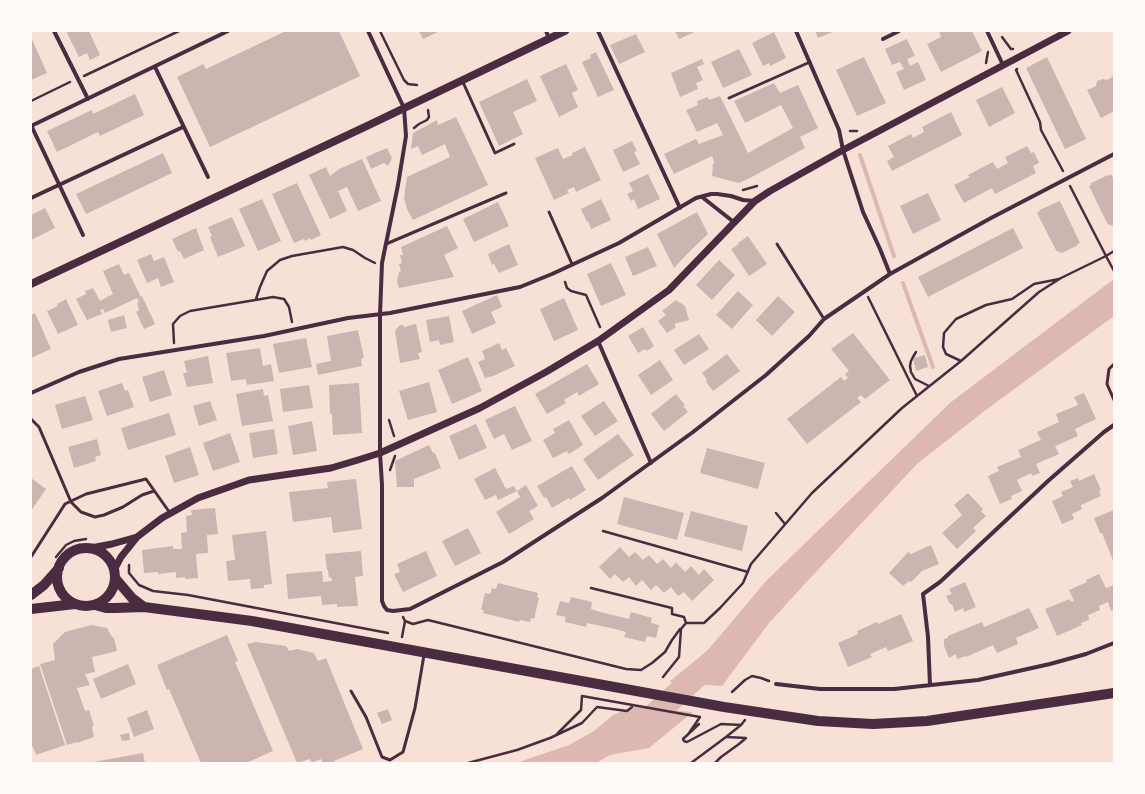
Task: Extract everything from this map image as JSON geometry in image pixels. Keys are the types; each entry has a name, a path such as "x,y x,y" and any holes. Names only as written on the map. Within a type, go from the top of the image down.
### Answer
{"main road":[{"path":"31,284 462,80 548,34 565,31"},
{"path":"75,604 66,598 57,582 60,564 65,556 73,551 82,548 91,548 100,551 107,557 115,574 132,598 144,607"},
{"path":"31,595 44,585 59,568"},
{"path":"31,609 75,604 85,606 95,604 109,596 114,586 115,574"},
{"path":"95,604 106,608 144,607 252,621 724,707 818,721 873,724 927,721 1114,693"}],"street":[{"path":"54,31 88,99"},
{"path":"83,235 31,126 228,31"},
{"path":"368,31 404,108 406,136 398,185 382,263 380,314 382,601 387,610 393,611 410,609 504,562 602,498 651,463 766,375 809,336 824,320 890,274 990,218 1114,154"},
{"path":"598,31 680,208"},
{"path":"796,31 840,130 843,150 863,212 890,274"},
{"path":"883,39 899,31"},
{"path":"987,31 1003,65"},
{"path":"115,574 121,557 137,537 162,518 198,498 249,480 331,468 380,453 480,408 546,372 598,340 669,290 756,201 770,191 843,150 1068,31"},
{"path":"155,67 208,177"},
{"path":"31,198 183,126"},
{"path":"31,393 80,372 119,359 264,336 348,318 380,314 520,287 618,242 696,198 717,194 743,200 756,201"},
{"path":"702,197 735,223"},
{"path":"598,340 651,463"},
{"path":"930,685 928,637 923,594 940,582 1048,481 1114,425"},
{"path":"91,548 137,537"},
{"path":"776,684 820,689 894,689 978,680 1050,664 1086,654 1114,643"}],"lane":[{"path":"729,98 810,62"},
{"path":"462,80 495,153 514,144"},
{"path":"386,244 506,193"},
{"path":"549,212 572,264"},
{"path":"778,244 824,320"},
{"path":"1114,364 1108,369 1107,384 1114,400"},
{"path":"31,419 39,427 71,502 81,512 95,517 104,515 123,508 142,496 154,491"},
{"path":"31,557 65,504 86,494 146,479 170,513"},
{"path":"351,691 366,717 382,757 390,760 403,752 415,708 425,653"}],"path":[{"path":"84,76 179,31"},
{"path":"380,31 404,80 408,84 417,84"},
{"path":"1025,54 1028,63 1016,70 1040,122 1041,130 1114,271"},
{"path":"31,101 72,82"},
{"path":"736,189 744,191 761,184"},
{"path":"256,299 267,271 280,260 292,256 343,247 353,250 374,263 382,263"},
{"path":"686,623 704,623 720,608 743,583 751,564 812,494 902,408 961,361 1039,292 1061,278 1106,256 1114,250"},
{"path":"961,361 946,354 943,347 944,333 956,319 986,305 1012,299 1034,284 1061,278"},
{"path":"565,282 567,288 586,295 601,329"},
{"path":"865,292 918,396"},
{"path":"174,343 173,324 180,316 190,311 273,297 284,299 289,307 292,330"},
{"path":"916,352 911,361 911,372 915,379 930,386"},
{"path":"389,476 395,456"},
{"path":"776,513 785,524"},
{"path":"603,531 748,572"},
{"path":"131,560 129,573 139,585 153,591 188,595 379,630 402,637 405,621 401,611"},
{"path":"591,588 672,608 672,614 684,617 686,623"},
{"path":"405,621 413,624 428,620 626,669 642,670 665,652 672,640 686,623"},
{"path":"663,677 679,657 681,629"},
{"path":"732,692 745,680 752,676 776,684"},
{"path":"468,763 517,750 550,738 581,710 582,696 700,717 689,733"},
{"path":"556,734 582,723 597,707 627,711 632,707"},
{"path":"691,763 745,722 747,710"},
{"path":"699,724 683,739 684,741 687,742 721,724 741,725"},
{"path":"715,763 746,738 726,737"}],"shaded area":[{"path":"1114,279 1114,316 987,409 917,464 769,623 722,686 669,682 707,651 767,580 951,402"},
{"path":"632,707 693,712 649,748 610,755 596,763 516,763 569,745 594,731 613,715"}],"building":[{"path":"66,31 89,31 100,55 90,60 87,53 79,57"},
{"path":"286,31 339,31 360,76 210,147 177,77 203,64 206,69"},
{"path":"419,31 440,31 423,39"},
{"path":"675,31 697,31 679,39"},
{"path":"815,31 835,31 818,38"},
{"path":"939,31 972,31 982,51 941,72 927,44 941,37"},
{"path":"774,32 786,58 770,66 769,63 763,66 752,43"},
{"path":"636,34 645,52 619,64 610,45"},
{"path":"31,37 47,73 31,80"},
{"path":"907,39 915,56 907,59 910,66 918,62 926,80 904,90 896,72 904,69 900,62 892,65 885,49"},
{"path":"739,49 752,75 723,88 711,62"},
{"path":"596,52 614,90 598,97 582,62 591,58 590,55"},
{"path":"864,57 886,103 857,116 836,70"},
{"path":"1047,57 1086,139 1065,149 1026,68"},
{"path":"702,59 704,64 697,67 703,80 696,83 698,89 680,97 671,73"},
{"path":"566,64 578,90 572,93 578,107 559,117 540,76"},
{"path":"1114,76 1114,111 1101,118 1087,90 1096,86 1097,81 1103,79 1107,80"},
{"path":"527,79 537,101 513,112 523,134 499,146 479,102"},
{"path":"774,83 780,93 798,85 818,128 800,137 805,148 739,183 712,176 713,163 715,164 712,156 674,174 664,154 696,139 699,144 723,135 717,123 697,132 686,110 698,105 697,101 708,97 709,100 720,96 748,153 793,128 781,105 745,123 734,101"},
{"path":"1002,87 1015,113 989,127 976,100"},
{"path":"135,94 144,115 100,136 98,132 57,152 47,131 92,110 93,114"},
{"path":"951,112 962,135 892,171 887,161 894,157 888,146 911,134 913,138 924,132 922,127"},
{"path":"456,117 488,185 413,220 407,209 404,198 407,177 450,157 445,144 422,155 418,146 411,149 413,133 437,120 438,125"},
{"path":"632,141 637,151 634,152 640,164 623,172 613,150"},
{"path":"1027,146 1031,153 1034,152 1039,163 1033,166 1036,173 995,194 992,188 964,203 954,185 970,177 968,175 993,162 997,169 1008,163 1005,157"},
{"path":"585,147 601,180 576,192 574,187 567,190 569,193 554,200 535,158 558,148 563,159 573,155 572,153"},
{"path":"387,148 392,158 388,166 384,163 371,169 366,157"},
{"path":"163,153 172,173 86,214 76,194"},
{"path":"362,159 381,201 358,211 347,187 338,191 347,211 330,219 309,175 326,167 330,176 339,169"},
{"path":"648,174 660,199 638,209 634,199 631,201 627,194 633,191 629,183"},
{"path":"1111,174 1114,180 1114,228 1113,225 1108,225 1089,186 1091,183"},
{"path":"297,183 321,235 311,240 310,238 305,241 304,239 294,243 272,194"},
{"path":"928,193 941,220 913,234 900,206"},
{"path":"262,199 281,241 258,251 239,209"},
{"path":"601,199 611,220 591,229 581,209"},
{"path":"1060,201 1080,243 1062,253 1057,252 1037,213 1040,211 1039,210"},
{"path":"498,202 509,226 474,242 463,219"},
{"path":"45,208 55,228 31,240 31,215"},
{"path":"697,212 708,234 674,268 657,234"},
{"path":"232,217 245,246 218,257 210,237 212,236 208,227"},
{"path":"447,226 458,248 444,255 454,277 399,288 397,282 399,272 401,271 399,264 402,263 400,255 403,255 401,247"},
{"path":"196,228 204,250 184,259 180,251 178,252 172,239"},
{"path":"1013,228 1023,248 928,297 918,277"},
{"path":"748,236 767,264 749,276 731,249"},
{"path":"509,244 518,265 499,273 494,264 492,265 488,254"},
{"path":"648,247 657,266 633,276 625,257"},
{"path":"151,254 154,261 164,257 174,282 161,287 158,278 147,283 137,260"},
{"path":"719,260 735,275 712,300 696,285"},
{"path":"611,263 626,295 601,306 587,274"},
{"path":"119,264 124,275 129,273 155,324 144,329 136,312 139,310 137,303 139,302 137,298 105,313 103,309 100,310 102,314 87,320 76,299 86,294 85,291 93,288 100,301 113,294 103,271"},
{"path":"738,291 753,305 732,329 716,315"},
{"path":"497,295 502,307 491,312 496,323 472,334 462,311"},
{"path":"778,296 795,312 772,336 756,320"},
{"path":"564,298 578,330 554,341 540,309"},
{"path":"66,299 78,325 58,334 47,311 58,306 57,304"},
{"path":"676,300 685,306 689,320 674,324 676,327 667,333 658,321 666,315 662,311"},
{"path":"35,313 51,349 31,358 31,315"},
{"path":"124,315 127,328 111,332 108,320"},
{"path":"449,316 454,342 440,345 439,340 430,342 426,320"},
{"path":"416,324 422,352 418,353 420,359 400,363 395,332 400,325 403,325 404,327"},
{"path":"643,327 654,346 647,351 645,349 638,353 628,336"},
{"path":"358,330 364,358 361,359 362,366 318,375 316,364 331,361 327,336"},
{"path":"853,333 890,380 865,399 861,395 857,398 861,402 807,444 787,419 841,377 844,381 848,378 845,374 849,371 831,349"},
{"path":"699,334 709,349 684,365 674,350"},
{"path":"306,338 312,367 279,373 273,344"},
{"path":"499,343 502,350 506,348 515,366 485,378 478,362 485,359 482,351"},
{"path":"260,348 263,366 271,364 274,381 247,385 246,379 231,381 226,353"},
{"path":"727,354 740,371 713,391 706,382 707,380 702,373"},
{"path":"925,355 928,367 916,371 913,358"},
{"path":"208,356 213,383 187,387 183,373 187,373 184,361"},
{"path":"468,357 482,391 452,404 438,370"},
{"path":"660,360 673,380 651,395 638,375"},
{"path":"587,364 599,384 579,396 577,392 564,400 566,403 547,414 535,394"},
{"path":"164,370 172,395 150,402 142,377"},
{"path":"429,382 437,412 408,420 399,391"},
{"path":"122,383 125,391 128,390 134,407 107,416 98,391"},
{"path":"359,383 362,433 333,435 332,414 330,414 329,385"},
{"path":"309,385 313,408 283,412 280,389"},
{"path":"263,389 264,396 268,395 273,421 242,426 236,394"},
{"path":"1084,393 1096,419 1075,429 1078,436 1055,446 1059,454 1036,464 1040,473 1032,476 1031,473 1017,480 1022,491 1011,496 1012,499 1000,504 988,476 999,471 997,467 1021,457 1018,450 1041,440 1037,432 1059,422 1056,414 1078,405 1074,397"},
{"path":"676,394 685,405 683,406 688,412 664,431 651,414"},
{"path":"85,396 93,420 62,429 55,405"},
{"path":"210,401 217,420 199,426 193,406"},
{"path":"604,401 618,421 595,436 581,416"},
{"path":"515,406 532,441 512,450 504,434 494,439 485,420"},
{"path":"169,413 176,435 128,450 121,428"},
{"path":"569,420 583,445 569,454 567,451 553,458 543,440 555,433 553,429"},
{"path":"312,421 317,451 293,455 288,426"},
{"path":"476,424 487,448 459,460 449,436"},
{"path":"274,429 278,454 253,458 249,433"},
{"path":"230,433 240,462 213,471 203,443"},
{"path":"618,434 634,455 598,480 583,459"},
{"path":"97,439 101,455 95,457 96,461 74,468 68,447"},
{"path":"429,445 433,453 435,453 441,468 414,479 414,487 397,487 395,461"},
{"path":"190,447 199,475 174,483 165,456"},
{"path":"707,448 765,463 758,489 700,473"},
{"path":"572,466 586,490 570,500 569,498 552,508 546,497 544,498 537,486"},
{"path":"495,468 506,489 514,486 517,491 498,500 496,495 485,500 474,479"},
{"path":"1094,474 1101,490 1099,491 1101,496 1081,505 1082,509 1072,514 1074,519 1062,524 1052,501 1063,496 1061,492 1073,487 1070,481 1078,478 1079,481"},
{"path":"31,478 46,489 31,511"},
{"path":"356,479 362,529 333,533 331,517 293,522 289,492 328,488 327,482"},
{"path":"526,485 538,506 529,511 534,519 509,534 496,512 520,497 517,491"},
{"path":"968,493 983,509 981,511 986,516 973,528 976,531 957,549 942,533 962,515 954,505"},
{"path":"624,497 684,513 677,540 617,524"},
{"path":"215,508 218,534 207,535 208,553 196,554 198,578 176,578 176,572 158,574 158,572 144,573 142,550 173,546 173,549 182,549 181,533 187,532 186,516 192,515 191,510"},
{"path":"1114,510 1114,563 1102,533 1100,533 1094,518"},
{"path":"691,511 748,526 742,551 684,536"},
{"path":"468,528 481,553 455,566 442,541"},
{"path":"266,531 272,584 264,585 264,588 251,589 250,579 228,581 226,561 235,560 232,535"},
{"path":"931,545 939,564 922,571 911,582 909,581 903,586 889,573 908,552 911,554"},
{"path":"620,547 629,557 635,552 643,560 649,555 657,564 663,559 671,568 676,562 685,572 691,566 699,575 704,569 714,580 692,601 684,592 678,596 671,587 664,593 656,585 651,590 642,580 636,586 629,577 623,582 615,574 610,579 599,567"},
{"path":"361,551 363,576 355,577 358,606 337,607 337,604 322,605 321,596 288,599 286,574 322,571 323,582 332,581 331,577 329,578 325,554"},
{"path":"426,551 437,576 403,592 394,574 400,572 397,564"},
{"path":"1099,574 1106,588 1114,585 1114,609 1111,611 1108,602 1099,606 1100,610 1088,615 1089,620 1081,623 1082,625 1057,636 1045,609 1070,599 1071,602 1074,601 1069,590 1087,582 1086,580"},
{"path":"965,582 976,607 964,612 963,608 955,612 952,604 950,604 946,596 952,594 949,589"},
{"path":"498,583 538,593 537,597 539,598 534,619 531,618 530,622 520,620 519,622 483,613 484,610 481,610 485,593 490,594 492,588 496,589"},
{"path":"571,597 592,602 591,609 600,612 629,619 631,612 652,618 651,623 659,625 656,638 647,636 645,642 624,637 626,632 615,629 587,623 586,627 565,622 566,617 556,615 560,601 569,603"},
{"path":"1029,608 1039,628 1016,638 1018,644 997,653 993,645 966,657 957,659 956,654 949,658 944,646 944,639 948,638 948,636 982,622 984,627"},
{"path":"901,614 913,641 888,651 886,647 870,654 872,657 848,667 838,643 858,634 857,631"},
{"path":"91,625 107,628 114,638 117,651 92,657 95,672 85,674 90,685 77,688 85,711 89,710 94,726 92,727 94,737 67,745 40,664 55,660 53,644 65,632"},
{"path":"227,635 238,661 235,662 273,751 246,763 201,763 157,665"},
{"path":"256,642 286,646 289,651 297,649 314,653 318,661 326,658 363,749 334,761 335,763 323,763 321,759 312,763 310,759 297,763 247,644"},
{"path":"128,664 136,684 101,699 93,679"},
{"path":"39,666 65,745 36,755 33,747 31,747 31,669"},
{"path":"388,709 392,720 382,724 377,713"},
{"path":"147,710 154,729 134,737 127,718"},
{"path":"129,733 130,740 122,741 120,735"},
{"path":"143,753 145,763 93,763 93,762"}],"waterway":[{"path":"860,155 894,256"},
{"path":"903,283 933,367"},
{"path":"636,729 653,716 712,662"}]}
